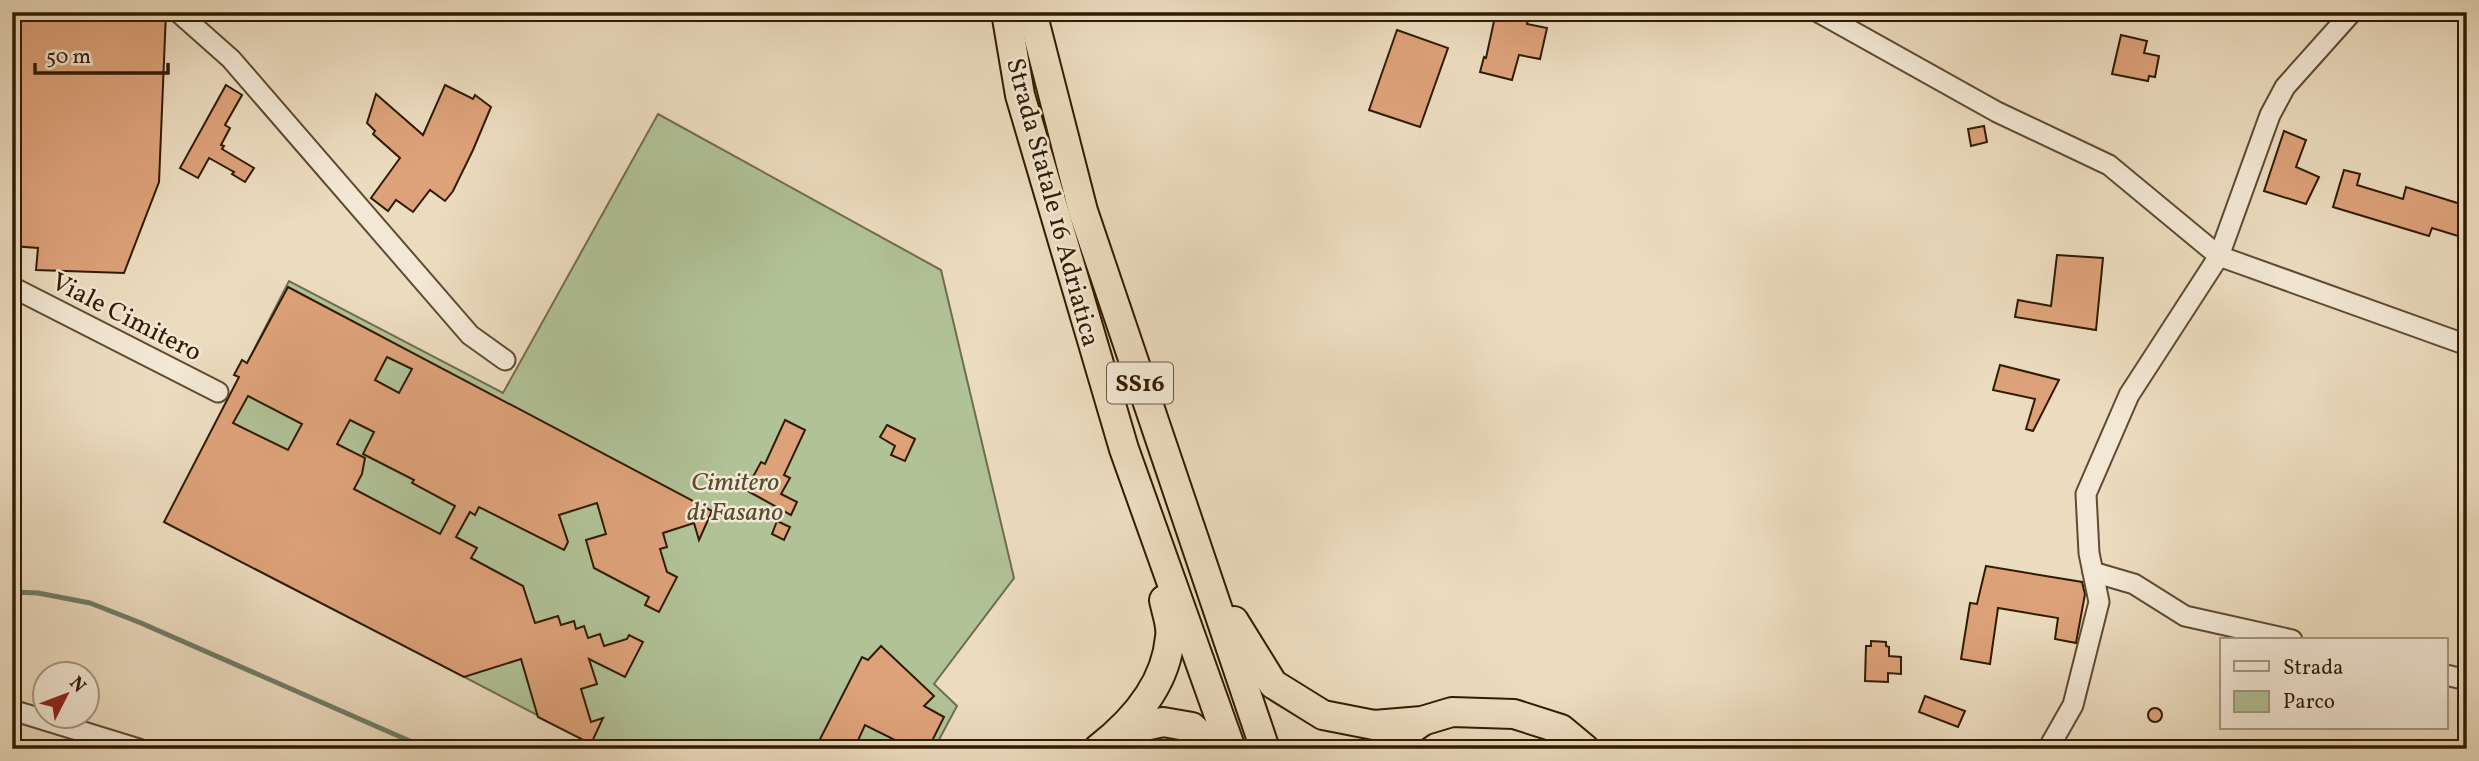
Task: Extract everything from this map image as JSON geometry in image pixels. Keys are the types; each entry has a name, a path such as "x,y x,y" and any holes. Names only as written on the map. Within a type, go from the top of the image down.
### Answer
{"highway":[{"name":"Strada Statale 16 Adriatica","path":"1006,12 1020,95 1124,449 1231,749"},
{"name":"Strada Statale 16 Adriatica","path":"1032,12 1083,211 1265,749"},
{"path":"1098,749 1121,731 1145,703 1163,674 1171,635 1161,585 1124,449"},
{"path":"1173,477 1239,631 1273,684 1323,715 1374,726 1422,721 1452,712 1514,714 1561,729 1584,749"},
{"path":"1382,749 1422,721"},
{"path":"1121,731 1163,722 1173,723 1192,727 1215,749"}],"street":[{"path":"178,12 231,59 461,326 506,360"},
{"path":"1818,12 1997,112 2109,165 2220,256 2467,345"},
{"path":"2048,749 2073,705 2099,602 2089,553 2086,494 2129,396 2220,256 2270,115 2285,87 2352,12"},
{"name":"Viale Cimitero","path":"12,287 218,393"},
{"path":"2093,572 2134,584 2185,616 2283,638"},
{"path":"2448,675 2467,680"},
{"path":"12,710 139,749"}],"green space":[{"name":"Cimitero di Fasano","path":"658,114 941,270 1014,578 934,684 957,706 934,749 602,749 405,646 169,516 289,281 503,393"}],"building":[{"path":"12,12 166,12 159,182 124,273 36,270 38,248 12,246"},
{"path":"1496,12 1530,12 1527,24 1547,28 1540,59 1519,55 1512,80 1480,72 1484,57 1486,58"},
{"path":"1397,30 1448,48 1420,127 1369,110"},
{"path":"2121,35 2147,41 2144,53 2159,56 2155,77 2149,76 2148,81 2112,74"},
{"path":"226,85 242,95 225,125 230,128 221,145 224,146 222,149 254,168 245,182 232,174 234,172 209,158 198,178 180,168"},
{"path":"445,85 473,99 475,95 491,107 473,150 453,191 445,201 430,190 413,212 396,200 388,211 371,198 400,158 373,134 375,131 367,123 376,94 423,135"},
{"path":"1984,126 1987,142 1971,146 1968,129"},
{"path":"2284,131 2306,140 2296,167 2319,177 2306,204 2264,191"},
{"path":"2344,170 2360,174 2357,185 2403,199 2406,187 2467,206 2458,236 2432,228 2429,236 2333,207"},
{"path":"2057,255 2103,258 2096,330 2015,317 2018,300 2051,306"},
{"path":"288,287 712,511 699,540 694,523 663,533 667,547 660,549 667,572 677,577 659,612 645,605 649,597 594,568 586,540 606,534 597,503 559,515 568,542 564,550 479,507 475,515 470,512 456,537 477,548 471,558 523,586 535,623 558,616 561,625 574,621 576,629 584,626 588,638 600,634 604,646 627,639 629,635 643,642 625,677 589,659 597,684 581,689 591,722 603,718 591,744 538,717 521,659 464,677 164,522 239,377 234,375 242,360 247,363","holes":["387,357 412,369 399,393 375,380","248,396 302,424 288,450 233,423","350,420 374,432 363,454 414,480 412,483 455,506 440,534 354,489 362,474 365,458 337,444"]},
{"path":"2000,365 2059,380 2033,431 2026,429 2035,399 1993,390"},
{"path":"785,420 805,430 784,475 790,478 781,494 797,502 791,515 746,490 761,462 765,464"},
{"path":"887,425 915,439 905,461 891,455 895,446 880,437"},
{"path":"777,521 790,527 784,540 772,534"},
{"path":"1986,566 2082,582 2085,594 2076,643 2055,639 2058,618 1998,608 1990,664 1961,659 1970,603 1977,604"},
{"path":"1871,641 1886,642 1889,656 1901,657 1901,674 1888,673 1888,682 1865,681 1866,646 1871,646"},
{"path":"881,646 934,696 924,706 944,717 928,749 913,749 865,725 854,749 844,749 833,744 831,749 815,749 862,657 868,660"},
{"path":"1925,696 1965,711 1958,727 1919,712"},
{"path":"2152,708 2158,708 2162,715 2158,722 2152,722 2148,718 2148,712"}],"waterway":[{"path":"12,592 38,593 90,603 428,749"}]}
